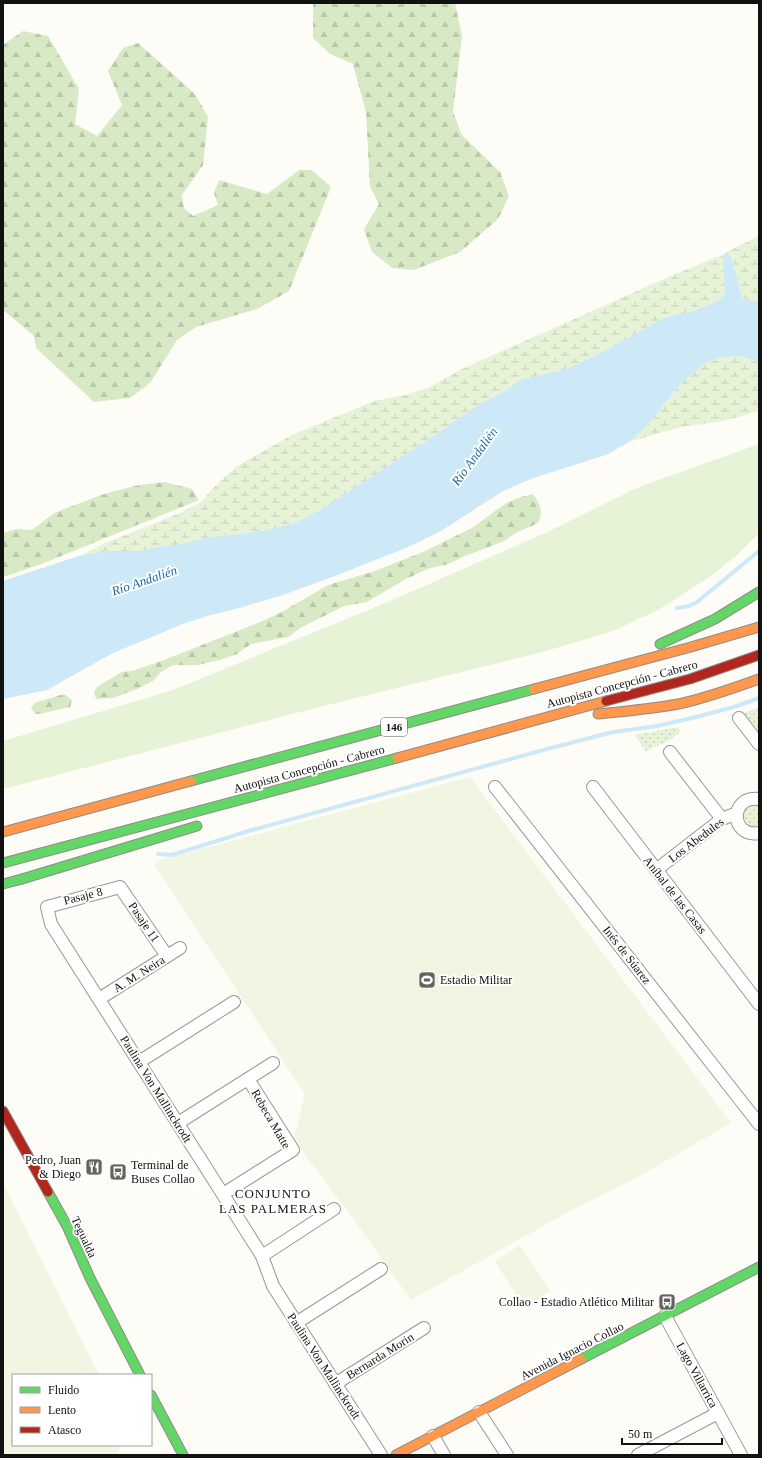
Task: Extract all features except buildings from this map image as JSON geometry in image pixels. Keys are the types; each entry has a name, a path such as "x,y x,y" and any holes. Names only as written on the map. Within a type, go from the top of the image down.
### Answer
{"main road":[{"path":"590,674 699,627 759,592"},
{"name":"Autopista Concepción - Cabrero","path":"3,832 718,640 759,627"},
{"name":"Autopista Concepción - Cabrero","path":"3,864 690,679 759,655"},
{"path":"535,720 636,710 682,703 704,698 759,679"},
{"path":"264,803 341,772"},
{"path":"3,884 134,846 204,823"},
{"name":"Tegualda","path":"3,1111 67,1226 90,1278 139,1374"},
{"name":"Avenida Ignacio Collao","path":"396,1455 759,1267"},
{"path":"152,1397 183,1455"}],"street":[{"path":"739,718 759,744"},
{"path":"670,752 722,820"},
{"name":"Inés de Súarez","path":"495,787 759,1124"},
{"name":"Aníbal de las Casas","path":"592,787 759,1004"},
{"path":"759,799 750,799 745,801 738,808 737,813 737,822 742,829 750,833 759,833"},
{"name":"Los Abedules","path":"656,870 722,820 737,813"},
{"name":"Pasaje 8","path":"47,907 120,887"},
{"name":"Pasaje 11","path":"120,887 167,956"},
{"name":"Paulina Von Mallinckrodt","path":"47,907 51,924 262,1256 273,1286 381,1455"},
{"name":"A. M. Neira","path":"99,999 180,948"},
{"path":"139,1062 234,1002"},
{"path":"178,1124 273,1063"},
{"name":"Rebeca Matte","path":"223,1194 292,1150 248,1079"},
{"path":"262,1256 334,1209"},
{"path":"296,1323 381,1269"},
{"name":"Lago Villarrica","path":"665,1316 741,1455"},
{"name":"Bernarda Morin","path":"335,1384 424,1328"},
{"path":"480,1412 508,1455"},
{"path":"638,1455 718,1412"},
{"path":"433,1436 444,1455"}],"green space":[{"path":"313,3 455,3 462,36 453,112 462,135 500,172 509,196 498,219 460,252 414,270 392,268 372,252 364,229 379,204 370,187 366,112 353,64 330,54 313,38"},
{"path":"23,31 48,36 79,89 75,124 97,136 122,105 108,71 123,48 138,43 195,94 208,117 203,165 182,195 184,208 193,216 218,205 214,193 219,180 267,194 299,170 312,170 331,187 289,291 257,309 196,327 177,340 150,383 130,398 94,402 36,348 34,336 3,310 3,45"},
{"path":"759,236 759,301 750,301 742,297 731,257 727,252"},
{"path":"724,254 723,265 725,288 722,299 696,310 663,318 580,363 565,369 520,380 504,392 479,404 438,433 319,511 292,524 268,530 206,538 141,551 108,551 82,555 103,544 178,514 201,502 215,486 237,466 292,435 374,401 405,395 430,387 462,369 664,279"},
{"path":"739,356 759,362 759,411 724,421 681,427 629,442 646,427 678,387 703,363 721,357"},
{"path":"759,444 759,533 736,556 708,578 658,610 613,631 546,651 300,712 3,789 3,741 173,690 390,601 543,534 639,487"},
{"path":"165,482 192,489 199,500 44,563 3,577 3,533 16,529 32,530 54,513 101,495 134,486"},
{"path":"533,494 538,501 541,511 538,523 516,533 504,541 448,564 427,569 404,580 367,602 344,606 302,627 288,637 251,644 237,654 220,660 198,665 173,665 161,672 153,681 137,689 113,698 96,699 94,692 97,687 122,672 132,671 164,660 258,623 280,613 328,585 375,571 423,552 472,528 506,503"},
{"path":"64,694 72,700 70,707 40,714 35,714 31,708 34,703"},
{"path":"759,707 759,735 742,714"},
{"path":"678,727 681,731 670,740 646,751 634,735"},
{"name":"Estadio Militar","path":"470,777 731,1123 638,1177 568,1212 411,1300 355,1221 294,1140 305,1094 155,866 157,861"},
{"path":"749,805 759,805 759,826 750,826 745,821 744,813 746,807"},
{"path":"3,1183 98,1374 12,1374 12,1446 120,1446 117,1455 3,1455"},
{"path":"520,1245 550,1291 525,1308 495,1262"}],"water":[{"name":"Río Andalién","path":"727,252 731,257 742,297 750,301 759,301 759,362 739,356 721,357 704,363 678,387 646,427 629,442 606,455 533,478 503,491 441,531 406,548 283,595 183,624 113,653 47,690 3,699 3,581 82,555 108,551 141,551 206,538 268,530 292,524 319,511 438,433 479,404 504,392 520,380 565,369 580,363 663,318 696,310 722,299 725,288 723,260 724,254"}],"waterway":[{"path":"677,608 689,606 697,602 759,551"},
{"path":"158,854 172,855 252,830 551,748 613,732 657,726 696,717 734,707 759,698"}],"traffic: fast":[{"path":"660,644 715,619 759,592"},
{"path":"191,781 534,689"},
{"path":"3,863 397,758"},
{"path":"22,879 197,826"},
{"path":"3,884 22,879"},
{"path":"48,1192 67,1226 90,1278 139,1374"},
{"path":"581,1359 759,1267"},
{"path":"152,1397 183,1455"}],"traffic: slow":[{"path":"534,689 691,647 759,627"},
{"path":"598,714 683,703 759,679"},
{"path":"397,758 606,701"},
{"path":"3,832 191,781"},
{"path":"396,1455 581,1359"}],"traffic: jam":[{"path":"606,701 690,679 759,655"},
{"path":"3,1111 48,1192"}],"place":[{"name":"Estadio Militar","path":"427,980"},
{"name":"Pedro, Juan & Diego","path":"94,1167"},
{"name":"Terminal de Buses Collao","path":"118,1172"},
{"name":"Collao - Estadio Atlético Militar","path":"667,1302"}],"district":[{"name":"CONJUNTO LAS PALMERAS","path":"273,1200"}]}
